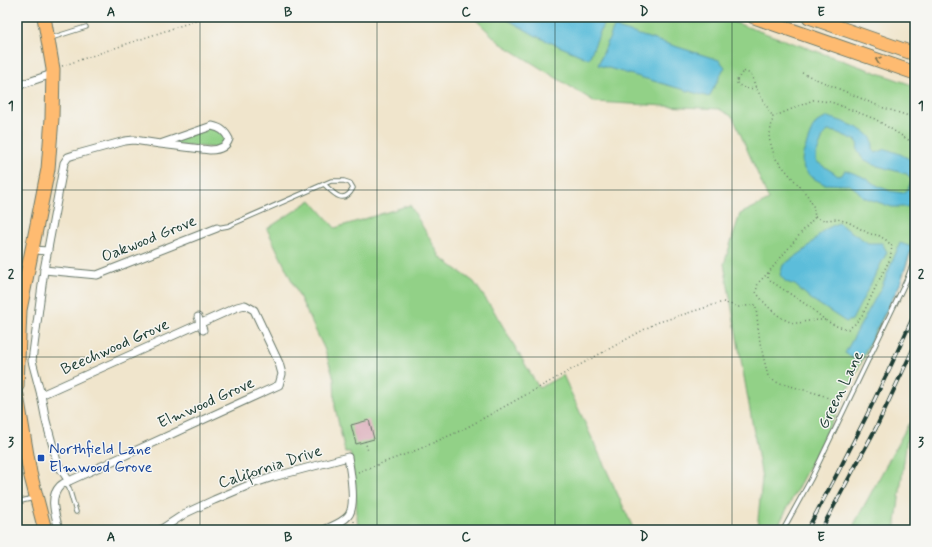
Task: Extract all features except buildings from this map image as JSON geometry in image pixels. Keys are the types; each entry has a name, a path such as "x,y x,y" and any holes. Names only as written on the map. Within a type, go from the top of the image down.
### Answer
{"highway":[{"path":"17,386 20,310 48,169 52,118 53,72 44,17"},
{"path":"754,17 915,73"},
{"path":"809,17 915,54"},
{"path":"17,395 30,473 45,530"}],"street":[{"path":"17,86 53,72"},
{"path":"59,530 53,505 55,495 60,486 67,482 58,465 32,361 44,270 62,170 68,157 125,141 134,140 160,144 216,150 227,144 229,139 226,133 220,128 212,126 160,144"},
{"name":"Oakwood Grove","path":"44,270 97,275 217,228"},
{"path":"33,250 48,251"},
{"name":"Beechwood Grove","path":"41,395 237,307 245,305 254,310 279,363 282,374"},
{"name":"Elmwood Grove","path":"67,482 278,385 282,374"},
{"name":"California Drive","path":"160,530 186,513 249,485 273,477 348,458 351,475"},
{"path":"324,530 344,520 350,514 353,500 351,475"}],"lane":[{"path":"48,39 86,27"},
{"path":"217,228 228,226 324,184 331,181 344,180 350,183 353,188 352,191 346,196 338,197 324,184"},
{"name":"Green Lane","path":"783,530 811,479 907,279 915,258"},
{"path":"67,482 76,512"},
{"path":"17,502 36,498"}],"path":[{"path":"53,72 206,17"},
{"path":"756,88 747,89 736,82 743,71 750,74 756,88 773,117 768,138 775,158 808,195 813,205 815,217"},
{"path":"802,73 881,107 915,118"},
{"path":"773,117 813,100 831,102 875,120 915,144"},
{"path":"815,217 758,283 756,292 761,300 774,312 789,322 799,323 811,320 825,320"},
{"path":"768,273 768,278 771,281 811,308 825,320 836,326 848,329 854,325 863,314 890,259 892,246 882,237 870,234 848,222 837,219 824,220 815,217"},
{"path":"351,475 417,450 462,430 656,322 723,302 739,307 752,304 755,306 760,343 768,376 771,379 776,382 822,395 830,399 844,410"},
{"path":"365,441 368,451"}],"green space":[{"path":"473,17 719,17 915,86 915,240 900,284 837,412 776,530 757,530 762,478 724,264 740,214 769,200 733,117 719,109 595,102 500,43"},
{"path":"212,126 229,139 222,148 160,144"},
{"path":"311,200 335,228 410,205 441,258 474,282 494,311 539,388 563,375 634,530 358,530 355,484 350,452 345,452 335,407 334,379 325,350 267,229"},
{"path":"909,423 895,530 851,530"}],"water":[{"path":"503,17 593,17 604,22 589,59 538,37"},
{"path":"614,27 719,60 725,67 709,97 598,65"},
{"path":"828,117 851,125 868,134 872,139 873,150 876,153 886,149 915,162 915,205 906,207 892,207 863,197 850,185 824,184 811,177 804,169 802,161 812,129 817,122","holes":["828,131 836,132 857,141 858,151 862,158 874,165 907,174 912,180 908,189 903,193 890,191 861,176 845,170 842,175 838,176 816,161 816,155 824,134"]},
{"path":"838,223 868,243 882,243 887,252 852,320 846,322 811,299 795,285 786,282 780,275 783,265 805,250 824,230"},
{"path":"900,243 912,247 900,284 859,362 845,353 881,288"}],"railway":[{"path":"807,530 863,423 915,313"},
{"path":"821,530 876,428 915,345"}],"place":[{"name":"Northfield Lane Elmwood Grove","path":"41,458"}]}
